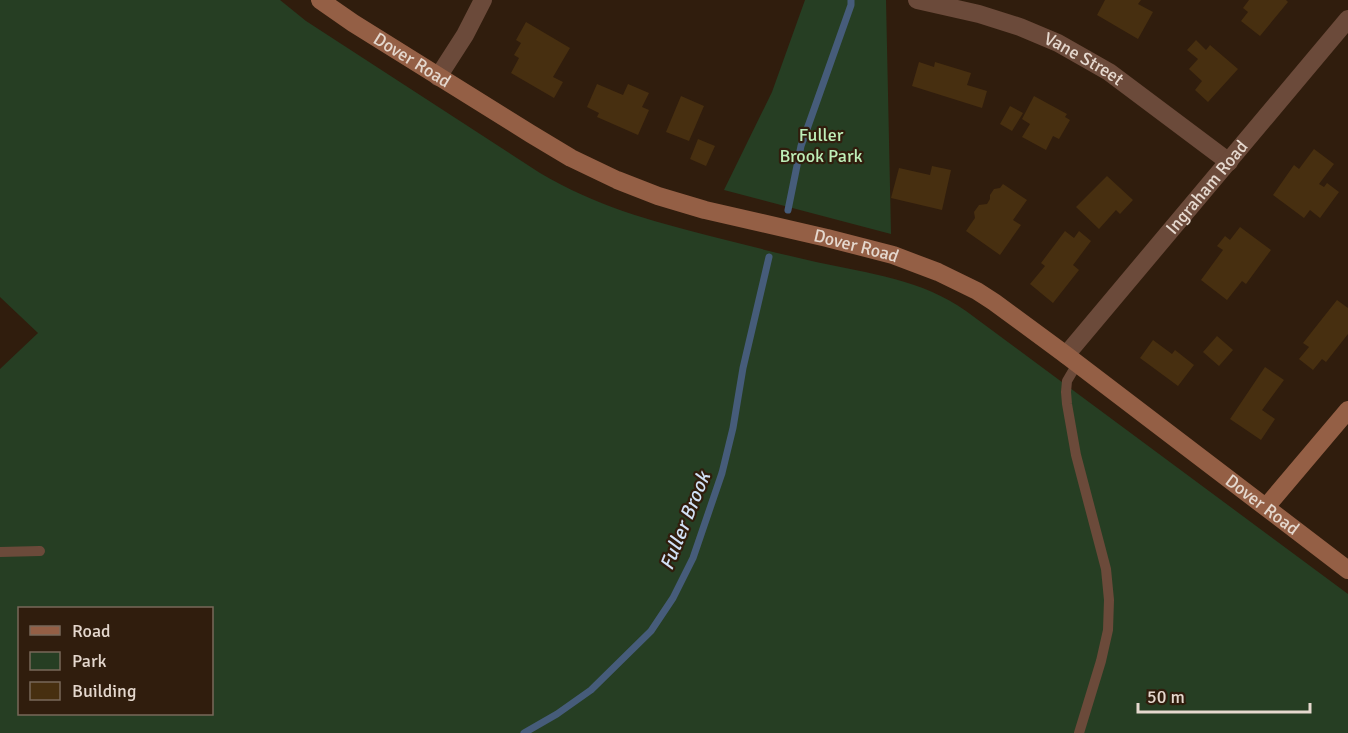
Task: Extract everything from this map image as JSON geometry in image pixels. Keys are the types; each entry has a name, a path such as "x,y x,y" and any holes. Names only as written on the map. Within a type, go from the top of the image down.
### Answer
{"street":[{"name":"Dover Road","path":"320,0 551,147 636,188 728,216 870,249 904,259 958,280 994,302 1348,570"},
{"path":"438,77 465,35 483,0"},
{"name":"Vane Street","path":"917,0 980,14 1058,43 1110,72 1229,162"},
{"name":"Ingraham Road","path":"1071,360 1229,162 1348,19"},
{"path":"1266,507 1348,410"}],"lane":[{"path":"1071,360 1066,392 1067,404 1076,454 1106,569 1109,600 1108,630 1101,662 1079,733"},
{"path":"0,552 40,551"}],"green space":[{"path":"0,0 280,0 306,21 540,173 581,195 644,218 687,230 894,279 932,292 966,311 1348,594 1348,733 0,733 0,369 38,333 0,297"},
{"name":"Fuller Brook Park","path":"805,0 886,0 891,234 724,190 772,92"}],"building":[{"path":"1105,0 1141,0 1138,4 1153,12 1138,39 1097,15"},
{"path":"1249,0 1286,0 1288,2 1260,36 1241,21 1248,12 1243,8"},
{"path":"526,22 570,48 553,77 563,82 554,98 511,73 519,58 514,55 521,43 516,40"},
{"path":"1196,40 1206,50 1210,45 1238,69 1208,102 1195,90 1202,81 1189,69 1198,59 1187,50"},
{"path":"919,62 934,67 935,62 971,73 967,85 987,91 982,108 912,86"},
{"path":"597,84 623,95 628,84 649,93 642,107 649,110 638,135 597,117 599,113 587,107"},
{"path":"681,96 704,106 689,141 666,132"},
{"path":"1034,96 1067,114 1065,117 1070,120 1059,139 1053,136 1046,150 1022,137 1030,124 1022,119"},
{"path":"1010,106 1023,113 1012,131 1000,124"},
{"path":"698,139 715,146 706,166 690,159"},
{"path":"1314,149 1334,164 1319,184 1324,187 1327,183 1339,192 1320,218 1310,210 1304,218 1273,195 1294,165 1299,169"},
{"path":"932,166 951,170 942,210 891,198 899,168 930,175"},
{"path":"1107,176 1133,200 1120,214 1116,210 1099,229 1076,207"},
{"path":"1003,184 1027,200 1013,220 1021,225 1000,255 966,231 975,218 974,212 979,205 987,204 994,189 1000,188"},
{"path":"1240,227 1271,250 1246,284 1242,281 1227,300 1201,280 1223,250 1217,246 1225,236 1230,240"},
{"path":"1065,231 1074,238 1079,231 1091,241 1073,265 1079,270 1053,303 1030,284 1045,266 1041,263"},
{"path":"1337,300 1348,308 1348,334 1326,362 1322,359 1313,370 1299,359 1309,347 1303,343"},
{"path":"1217,336 1233,350 1219,366 1203,352"},
{"path":"1153,340 1172,354 1175,350 1194,365 1178,386 1140,358"},
{"path":"1265,367 1284,380 1262,410 1275,419 1261,440 1230,419"}],"waterway":[{"name":"Fuller Brook","path":"788,210 801,146 851,0"},
{"name":"Fuller Brook","path":"524,733 557,714 591,690 651,631 673,598 693,558 722,473 733,428 743,368 769,257"}]}
